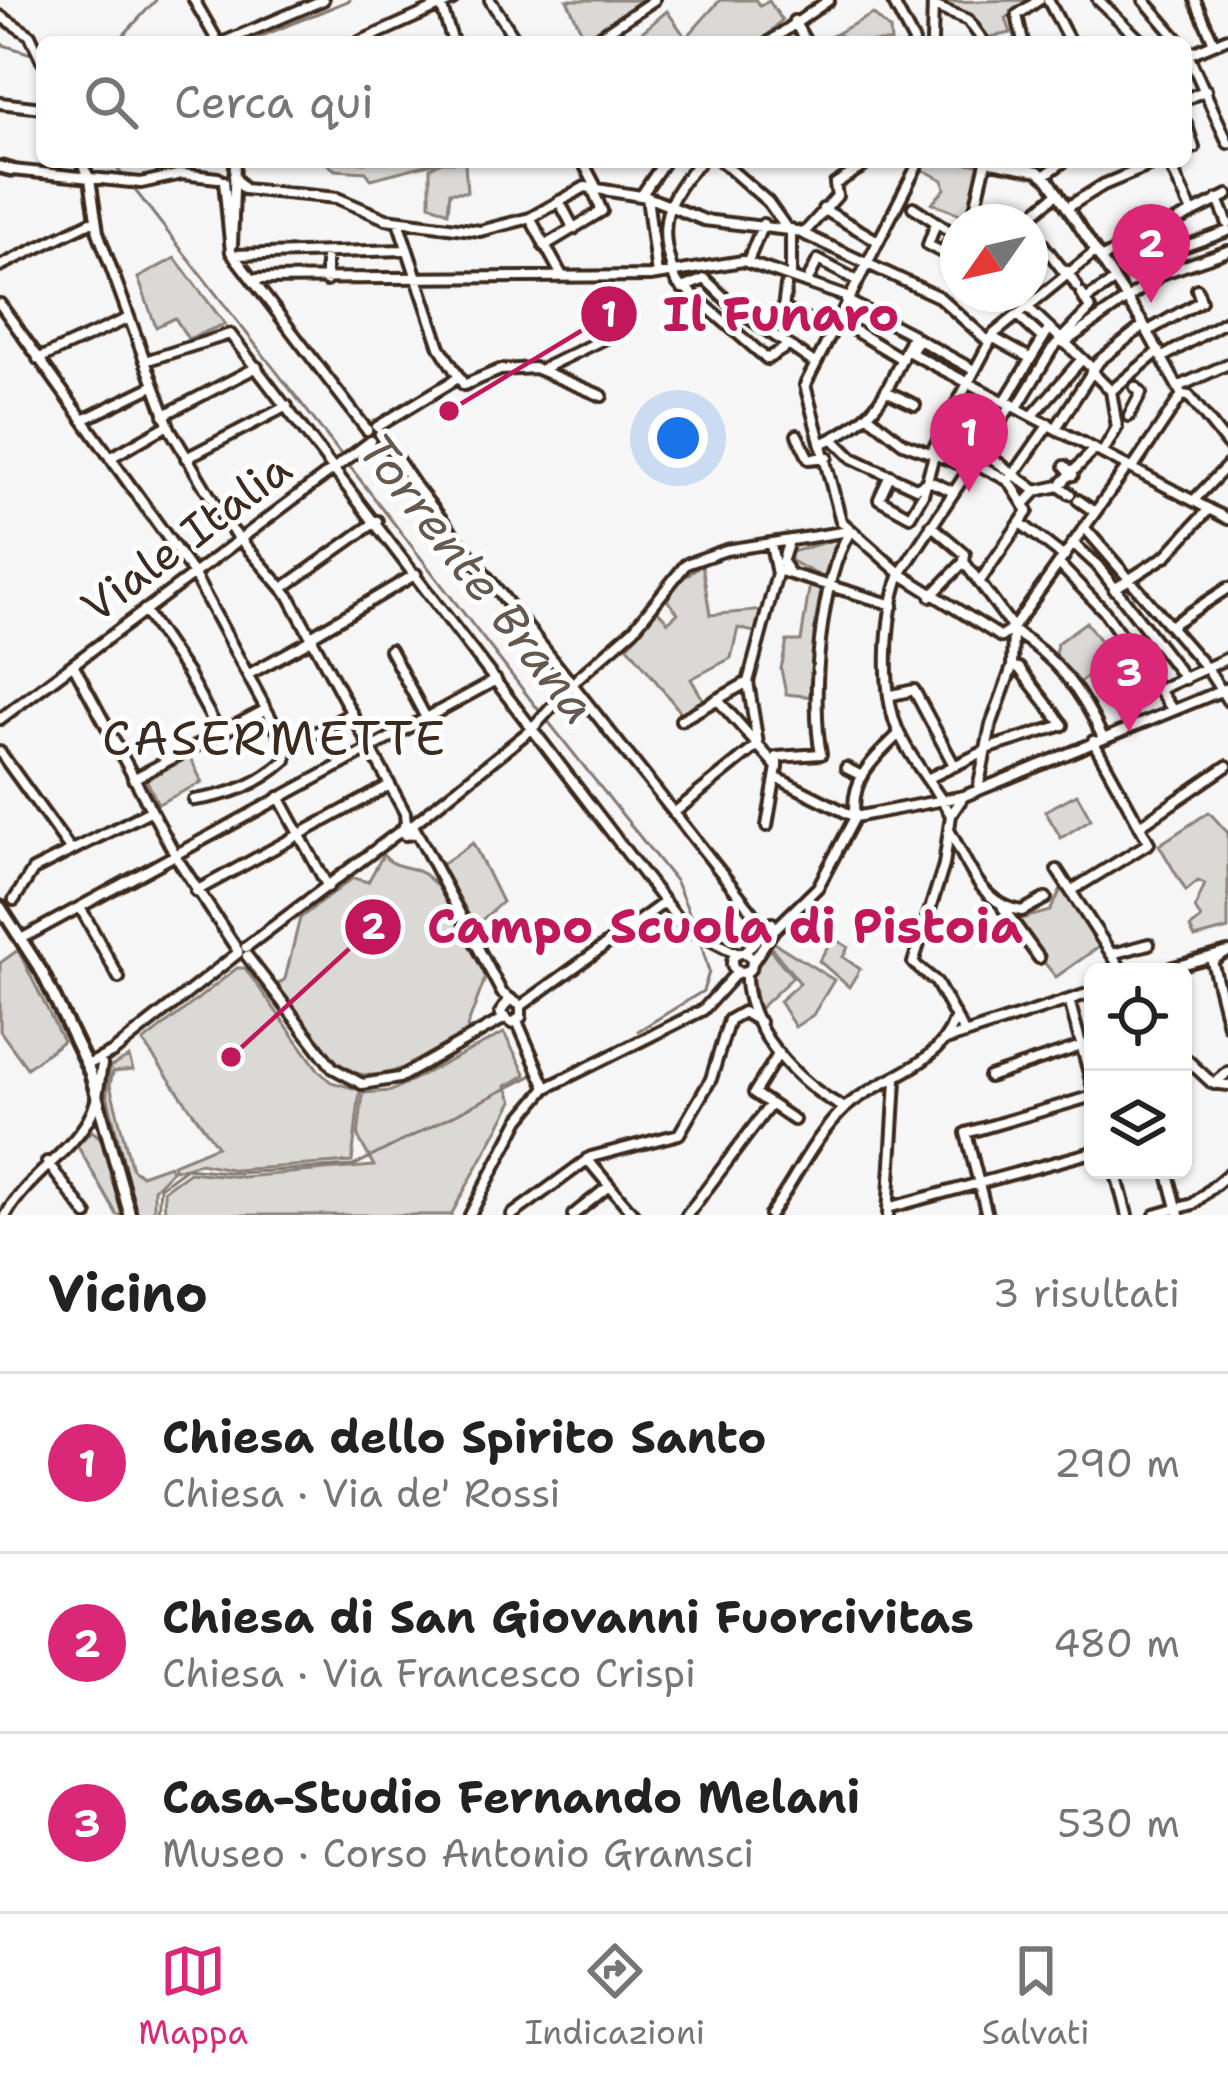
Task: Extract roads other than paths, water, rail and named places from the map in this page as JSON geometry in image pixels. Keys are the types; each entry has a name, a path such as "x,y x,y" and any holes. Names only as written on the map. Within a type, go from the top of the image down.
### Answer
{"main road":[{"path":"0,907 23,938 89,1069 130,1215"}],"street":[{"path":"194,0 217,36"},
{"path":"236,36 323,0"},
{"path":"372,36 453,0"},
{"path":"490,0 513,36"},
{"path":"600,36 654,0"},
{"path":"776,36 829,0"},
{"path":"892,0 912,36"},
{"path":"1098,0 1136,36"},
{"path":"1144,0 1175,36"},
{"path":"1196,0 1214,44"},
{"path":"1022,36 1017,15 1037,1 1065,36"},
{"path":"932,36 934,3 968,20 980,36"},
{"path":"441,5 451,36"},
{"path":"0,16 27,32 36,45"},
{"path":"794,21 803,36"},
{"path":"1192,51 1228,38"},
{"path":"1192,63 1228,143"},
{"path":"1192,96 1206,90"},
{"path":"0,103 36,107"},
{"path":"1192,142 1194,148"},
{"path":"84,168 95,220 166,420 239,538 283,588 312,638 505,999 503,1019"},
{"path":"223,175 229,168"},
{"path":"544,246 603,208 585,168"},
{"path":"657,275 644,196 660,168"},
{"path":"695,168 668,204 665,243 673,280 767,359 788,346"},
{"path":"729,168 769,202 788,228 782,324"},
{"path":"803,234 837,196 835,184 860,168"},
{"path":"916,168 829,329 805,385 827,457 835,508 851,531 931,596 1001,637 1013,629 1181,390 1228,364"},
{"path":"976,204 986,168"},
{"path":"1068,207 1144,168"},
{"path":"1172,168 1191,211"},
{"path":"4,169 142,183 223,175 241,189 341,198 398,221 488,231 594,189 644,196 704,220 761,224 803,234 939,297 990,340 1028,357"},
{"path":"1041,169 1146,328 1181,390 1228,445"},
{"path":"223,175 236,258 770,926"},
{"path":"1046,204 1058,193"},
{"path":"1048,285 1066,272 1191,211 1223,197 1228,227 1138,263 1128,242"},
{"path":"560,201 574,229"},
{"path":"913,207 940,225"},
{"path":"823,208 876,240"},
{"path":"530,218 562,275"},
{"path":"0,266 95,220"},
{"path":"398,221 415,280 458,378 466,386 504,370 542,370 602,396"},
{"path":"937,223 928,245 940,251"},
{"path":"748,261 761,224"},
{"path":"236,258 404,250"},
{"path":"832,267 840,251"},
{"path":"1048,251 1090,308 1080,326"},
{"path":"950,815 899,734 892,695 893,605 900,574 1012,404 1060,342 1164,273 1228,251"},
{"path":"326,254 326,280"},
{"path":"808,280 818,260 856,280"},
{"path":"252,279 657,275 748,261 846,298 972,369"},
{"path":"684,287 705,279 736,310 813,362"},
{"path":"268,299 272,287 287,280"},
{"path":"1081,293 1114,281"},
{"path":"1011,478 1094,368 1146,328 1201,301 1197,289"},
{"path":"0,304 194,573 287,748 286,760 257,782 227,795 194,800"},
{"path":"784,309 829,329"},
{"path":"894,477 880,496 910,516 966,380 990,340 1019,312"},
{"path":"1034,312 1045,333"},
{"path":"1017,315 1094,368 1111,391 1123,422"},
{"path":"38,359 129,318"},
{"path":"835,319 902,359"},
{"path":"1111,391 1161,354 1228,320"},
{"path":"145,361 227,332 337,464 664,902 689,931 741,954"},
{"path":"1012,404 1016,379 1045,333"},
{"path":"542,370 614,334"},
{"path":"821,444 870,418 915,338"},
{"path":"915,338 911,353 1227,516"},
{"path":"1034,414 1080,362"},
{"path":"110,458 257,367"},
{"name":"Viale Italia","path":"0,719 373,434 458,378"},
{"path":"1016,379 1031,384"},
{"path":"83,421 153,386"},
{"path":"888,392 915,405"},
{"path":"870,418 898,441 1011,478 1036,491 1059,486 1099,450 1123,422 1137,392"},
{"path":"948,456 976,404"},
{"path":"186,458 287,406"},
{"path":"797,435 808,459 827,457"},
{"path":"833,439 851,458 894,477 954,492"},
{"path":"984,452 1011,478 1027,506"},
{"path":"1194,500 1228,465"},
{"path":"1065,466 1073,475"},
{"path":"1059,486 1095,512"},
{"path":"980,581 1022,525 1036,491"},
{"path":"1114,589 1167,556 1210,509"},
{"path":"283,588 377,521"},
{"path":"931,525 964,553 964,562 1013,629 1048,652 1088,706 1098,740 1149,840 1146,848 1073,887"},
{"path":"1022,525 1061,560 1104,611 1172,710"},
{"path":"1084,527 1225,689 1228,701"},
{"path":"89,1069 411,827 535,725 573,683 634,629 686,564 716,552 851,531"},
{"path":"767,826 777,757 821,754 818,690 832,585 851,531"},
{"path":"758,745 748,682 783,571 782,553 789,543"},
{"path":"1073,543 1097,565 1185,679"},
{"path":"771,545 783,571 893,605"},
{"path":"1097,565 1108,554"},
{"path":"931,596 964,562"},
{"path":"249,674 416,574"},
{"path":"1170,626 1228,588"},
{"path":"144,610 190,677 220,734"},
{"path":"977,790 1012,667 1013,629"},
{"path":"389,650 426,718"},
{"path":"1160,689 1228,658"},
{"path":"73,664 196,891 333,1068 362,1084 399,1078 503,1019 517,1021"},
{"path":"929,778 985,750 1063,725 1019,668 1012,667"},
{"path":"23,938 496,680"},
{"path":"681,719 748,682"},
{"path":"717,699 777,773 855,817 999,785 1225,689"},
{"path":"892,695 914,693 954,765"},
{"path":"133,779 261,712"},
{"path":"287,748 352,712"},
{"path":"745,968 733,961 818,886 855,817 852,797 862,776 899,734"},
{"path":"675,812 758,745"},
{"path":"0,752 69,848"},
{"path":"1141,825 1227,766"},
{"path":"846,768 862,776"},
{"path":"196,891 390,785"},
{"path":"964,796 950,815 944,865 914,964 941,989 965,1034"},
{"path":"279,797 328,887"},
{"path":"14,900 28,874 69,848 150,811"},
{"path":"949,830 977,881 1003,906 1039,958"},
{"path":"1057,870 1073,887 1118,963"},
{"path":"1003,906 1027,910 1046,898"},
{"path":"546,1088 542,1068 517,1021 521,1006 664,902"},
{"path":"80,907 119,978"},
{"path":"470,1215 524,1114 546,1088 703,1010 745,968 770,926"},
{"path":"1112,954 1149,944"},
{"path":"1192,964 1225,953"},
{"path":"741,954 760,1022 779,1053 814,1091 845,1108"},
{"path":"1207,960 1228,1025"},
{"path":"941,1042 1084,995"},
{"path":"505,999 521,1006"},
{"path":"1070,1000 1088,1071"},
{"path":"512,1215 587,1159 679,1134 711,1079 729,1020 743,1012 760,1022"},
{"path":"770,1215 845,1108 896,1080 941,1042 954,1021"},
{"path":"77,1044 101,1061"},
{"path":"989,1078 1082,1047"},
{"path":"779,1053 755,1095 794,1120"},
{"path":"8,1214 46,1162 84,1127 98,1096 101,1061"},
{"path":"542,1068 556,1082"},
{"path":"1191,1071 1214,1084 1228,1085"},
{"path":"1214,1084 1228,1072"},
{"path":"896,1080 888,1211 1084,1154"},
{"path":"987,1215 968,1132 1084,1095"},
{"path":"690,1215 770,1105"},
{"path":"84,1127 105,1122"},
{"path":"587,1159 634,1215"},
{"path":"46,1162 87,1215"},
{"path":"1155,1215 1178,1212 1228,1174"},
{"path":"1117,1179 1127,1215"},
{"path":"1170,1179 1178,1212"},
{"path":"573,1215 609,1186"},
{"path":"1194,1215 1199,1200"}],"waterway":[{"path":"123,36 156,0"},
{"name":"Torrente Brana","path":"262,36 350,0"},
{"path":"0,44 36,55"},
{"name":"Torrente Brana","path":"117,168 125,178"},
{"name":"Torrente Brana","path":"131,185 343,457"},
{"name":"Torrente Brana","path":"348,464 541,713"},
{"name":"Torrente Brana","path":"547,720 676,882 697,931"},
{"name":"Torrente Brana","path":"638,1031 703,991 709,972 700,940"},
{"name":"Torrente Brana","path":"158,1215 160,1187 186,1168 237,1173 353,1166 537,1073"}],"place":[{"name":"Chiesa di San Giovanni Fuorcivitas","path":"1151,303"},
{"name":"Il Funaro","path":"449,411"},
{"name":"Chiesa dello Spirito Santo","path":"969,492"},
{"name":"Casa-Studio Fernando Melani","path":"1129,732"},
{"name":"Campo Scuola di Pistoia","path":"231,1057"}],"district":[{"name":"CASERMETTE","path":"275,738"}]}
